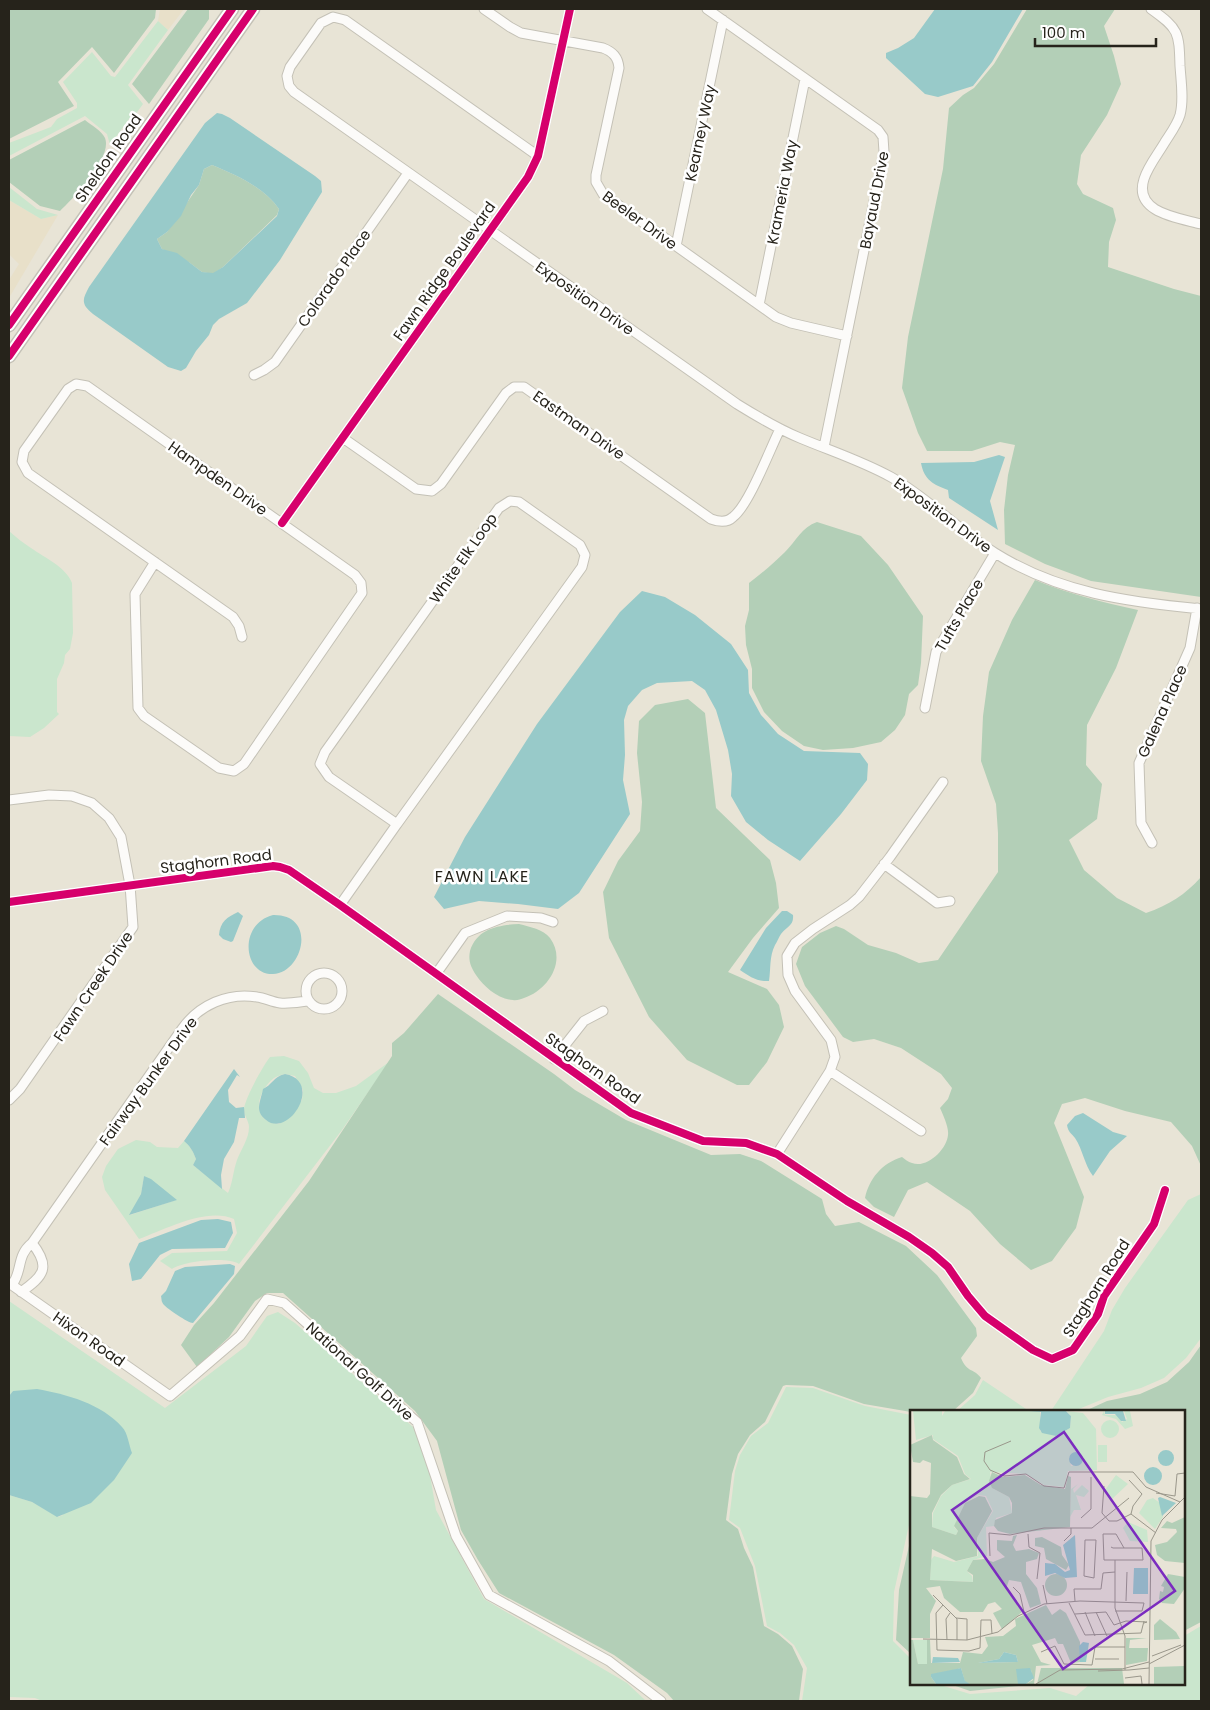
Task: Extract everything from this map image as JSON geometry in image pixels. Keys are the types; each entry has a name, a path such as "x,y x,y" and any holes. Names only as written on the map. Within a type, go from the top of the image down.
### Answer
{"main road":[{"name":"Sheldon Road","path":"9,325 232,9"},
{"path":"9,356 253,9"}],"street":[{"name":"Beeler Drive","path":"484,9 520,33 563,40 610,51 616,56 619,68 596,175 598,188 603,194 776,317 791,323 847,336"},
{"name":"Fawn Ridge Boulevard","path":"282,524 528,176 538,156 570,9"},
{"name":"Bayaud Drive","path":"707,9 878,130 883,137 885,145 824,447"},
{"path":"1151,9 1171,24 1179,39 1181,108 1177,122 1147,172 1142,188 1144,196 1154,209 1163,214 1201,224"},
{"name":"Exposition Drive","path":"538,156 345,20 333,17 321,23 290,67 287,76 289,86 294,92 737,404 780,429 868,466 914,492 995,553 1039,575 1090,593 1141,603 1199,609"},
{"name":"Kearney Way","path":"676,246 722,20"},
{"name":"Krameria Way","path":"759,305 804,79"},
{"name":"Colorado Place","path":"254,375 274,362 408,173"},
{"name":"Hampden Drive","path":"155,562 135,594 138,708 144,716 219,768 234,770 244,764 362,594 361,583 356,576 88,386 76,384 68,389 24,451 22,462 28,473 155,562 233,618 240,626 242,637"},
{"name":"Eastman Drive","path":"342,438 416,490 432,491 441,484 506,393 514,387 524,387 711,519 721,522 733,518 746,500 780,429"},
{"name":"White Elk Loop","path":"340,905 582,567 585,555 580,545 519,502 510,501 499,508 325,752 320,764 329,777 397,824"},
{"name":"Tufts Place","path":"926,708 936,652 995,553"},
{"name":"Galena Place","path":"1152,842 1141,823 1139,763 1190,648 1199,609"},
{"path":"776,1154 830,1071 835,1057 831,1040 795,991 788,975 787,956 795,943 858,897 943,782"},
{"name":"Fawn Creek Drive","path":"9,800 49,795 72,796 92,803 109,818 121,837 130,885 133,927 31,1074 9,1100"},
{"path":"884,864 936,903 950,901"},
{"name":"Staghorn Road","path":"9,902 273,866 289,870 631,1113 703,1141 746,1143 776,1154 847,1201 910,1237 948,1267 968,1296 985,1316 1033,1350 1052,1359 1073,1350 1098,1314 1104,1296 1154,1224 1165,1190"},
{"path":"436,974 465,932 507,916 541,918 553,922"},
{"name":"Fairway Bunker Drive","path":"328,973 338,980 342,991 338,1002 334,1006 323,1010 312,1005 308,1000 305,989 311,978 328,973"},
{"name":"Fairway Bunker Drive","path":"10,1284 18,1276 21,1255 25,1249 32,1243 182,1029 196,1013 220,1000 233,997 258,997 279,1003 308,1000"},
{"path":"554,1058 584,1022 603,1010"},
{"path":"830,1071 920,1131"},
{"path":"21,1292 37,1281 44,1270 42,1258 32,1243"},
{"name":"Hixon Road","path":"10,1284 170,1396"},
{"name":"National Golf Drive","path":"170,1396 240,1336 268,1299 284,1303 417,1422 456,1536 488,1595 609,1661 661,1701"}],"shaded area":[{"path":"160,9 184,9 168,30 158,21"},
{"path":"9,200 41,219 58,215 9,298 9,280 19,264 9,254"}],"green space":[{"path":"9,9 156,9 155,18 114,73 92,47 58,82 74,106 9,139"},
{"path":"188,9 209,9 209,19 149,104 132,84"},
{"path":"1027,9 1115,9 1104,26 1121,84 1107,115 1081,155 1077,184 1083,194 1113,208 1116,220 1109,242 1108,267 1201,296 1201,597 1091,581 1045,564 1005,544 1004,510 1008,475 1015,445 1000,442 972,451 927,451 918,433 902,388 908,337 943,169 949,108 974,88 994,64"},
{"path":"158,21 168,30 128,85 143,104 135,115 129,119 110,145 107,134 85,116 9,156 9,143 51,127 57,119 77,108 77,103 63,82 92,52 111,76 115,77"},
{"path":"85,120 104,135 106,146 98,166 74,197 60,211 40,206 9,182 9,160"},
{"path":"212,165 258,188 279,209 277,215 223,267 213,274 202,272 190,263 162,249 157,239 167,232 199,185 204,169"},
{"path":"9,187 37,209 58,215 41,219 9,200"},
{"path":"817,522 861,536 888,565 923,616 918,685 909,694 905,715 895,730 881,742 853,748 823,750 804,746 782,731 764,712 752,688 752,669 746,645 745,626 749,610 749,583 781,556 807,527"},
{"path":"9,531 65,572 72,583 73,633 70,649 65,655 64,663 57,679 57,712 59,714 44,728 30,737 9,736"},
{"path":"1035,580 1086,597 1138,610 1116,668 1087,725 1086,765 1102,784 1097,819 1069,840 1084,870 1117,898 1146,913 1176,899 1201,877 1201,1166 1192,1146 1171,1122 1125,1111 1085,1098 1062,1104 1054,1123 1084,1197 1076,1228 1052,1261 1031,1270 1000,1244 970,1211 927,1182 908,1190 894,1217 874,1207 865,1198 873,1178 888,1163 902,1157 912,1163 924,1163 940,1152 947,1140 948,1132 946,1121 940,1108 948,1099 952,1088 941,1074 901,1048 874,1039 853,1042 843,1037 805,986 796,964 802,947 820,933 836,926 844,929 868,945 896,953 919,963 938,960 998,872 996,804 981,761 983,716 989,672 1012,620"},
{"path":"688,699 705,713 716,808 770,860 776,883 779,908 753,938 728,972 767,989 779,1005 784,1027 767,1062 749,1085 737,1085 687,1060 649,1017 609,938 603,892 618,861 640,831 642,802 637,753 639,721 655,705"},
{"path":"519,924 544,932 550,938 555,947 556,965 547,982 541,988 533,994 514,1000 497,995 483,984 471,967 469,955 473,943 483,933 504,925"},
{"path":"438,994 575,1090 626,1120 711,1155 740,1154 761,1161 822,1199 826,1214 835,1226 859,1222 906,1246 937,1275 976,1328 977,1336 961,1358 968,1368 981,1378 973,1393 954,1410 910,1410 910,1412 864,1404 813,1386 786,1385 783,1386 765,1422 750,1435 738,1454 732,1474 726,1520 738,1529 753,1567 764,1626 778,1634 792,1646 803,1669 799,1701 674,1701 667,1693 614,1655 499,1593 461,1530 437,1441 415,1411 283,1293 267,1293 255,1301 229,1337 197,1367 181,1345 194,1325 214,1303 309,1181 392,1056 392,1043 404,1033"},
{"path":"284,1056 299,1061 308,1073 314,1088 323,1093 336,1093 356,1086 389,1062 342,1130 239,1264 225,1260 206,1260 172,1269 160,1261 172,1253 227,1251 237,1233 234,1219 223,1216 199,1217 139,1239 105,1190 102,1177 106,1166 118,1149 136,1140 150,1142 157,1147 178,1148 184,1141 196,1159 193,1165 228,1193 237,1160 249,1131 249,1125 244,1112 245,1104 255,1082 270,1057","holes":["285,1074 295,1076 303,1090 302,1100 279,1124 263,1118 259,1106 260,1098 268,1084 275,1077","144,1176 176,1200 130,1215 141,1194"]},
{"path":"1201,1194 1201,1338 1186,1358 1164,1378 1076,1410 1052,1410 1104,1331 1112,1310 1125,1288 1188,1200"},
{"path":"9,1301 165,1408 246,1346 267,1316 278,1312 295,1323 413,1427 427,1458 436,1510 484,1599 627,1683 646,1701 42,1701 35,1698 9,1697 9,1495 32,1502 58,1517 63,1515 13,1391 9,1396"},
{"path":"1201,1345 1201,1622 1185,1630 1185,1410 1087,1410 1107,1401 1140,1394 1167,1382 1189,1362"},
{"path":"983,1380 1028,1410 958,1410 975,1395"},
{"path":"786,1387 813,1388 865,1406 910,1415 910,1520 894,1592 893,1641 910,1658 910,1685 940,1685 970,1694 1050,1688 1076,1696 1089,1685 1185,1685 1185,1635 1201,1626 1201,1701 802,1701 807,1668 794,1645 780,1633 767,1626 755,1566 740,1528 729,1520 735,1471 740,1455 751,1436 768,1423"},
{"path":"910,1541 910,1653 896,1640 899,1590"},
{"path":"953,1685 1028,1685 970,1691"}],"water":[{"path":"935,9 1023,9 992,62 973,86 938,97 925,94 886,58 886,53 914,38"},
{"path":"217,113 230,118 315,176 321,181 322,192 280,260 247,303 219,319 213,325 209,335 196,351 186,368 181,371 168,367 93,314 86,307 84,299 89,287 205,123","holes":["212,165 258,188 279,209 277,216 223,267 213,273 202,272 177,253 162,249 157,239 167,232 181,216 191,195 199,185 204,169"]},
{"path":"999,455 1005,457 990,501 998,530 949,498 948,490 934,484 927,478 921,463 974,462"},
{"path":"642,591 665,597 695,615 731,644 748,670 749,693 761,715 778,734 804,751 860,753 868,764 867,780 841,814 800,861 768,840 746,822 731,796 732,774 728,750 716,710 705,690 692,681 657,683 642,690 628,706 624,720 625,755 623,780 630,814 579,893 558,909 479,901 444,909 434,897 465,837 537,724 620,612"},
{"path":"782,911 787,911 793,915 792,921 790,926 781,934 773,950 769,981 757,980 740,970 766,928"},
{"path":"238,912 243,916 233,941 223,939 219,935 223,923 227,918"},
{"path":"273,915 287,917 296,924 301,933 301,944 298,955 292,964 283,971 273,974 263,972 255,966 249,948 254,928 262,920"},
{"path":"234,1069 240,1077 237,1075 228,1090 229,1102 236,1108 244,1107 245,1118 239,1118 234,1142 224,1159 221,1175 222,1189 193,1165 196,1159 184,1141"},
{"path":"285,1074 296,1079 302,1087 302,1097 299,1107 292,1116 284,1122 275,1124 262,1116 259,1110 259,1103 263,1089"},
{"path":"1083,1113 1113,1132 1127,1136 1110,1151 1093,1176 1078,1143 1067,1125 1075,1116"},
{"path":"144,1176 151,1179 177,1200 129,1215 141,1194"},
{"path":"218,1219 231,1222 233,1233 225,1248 172,1249 160,1255 141,1279 132,1281 129,1264 139,1243 201,1220"},
{"path":"230,1264 235,1266 234,1274 193,1323 178,1316 162,1303 161,1296 166,1291 175,1271 185,1267"},
{"path":"37,1389 83,1401 104,1412 124,1430 132,1453 114,1480 91,1503 57,1517 32,1502 9,1495 9,1396 13,1391"}],"cycle path":[{"path":"9,325 232,9"},
{"path":"9,356 253,9"},
{"path":"282,523 528,177 538,156 570,9"},
{"path":"9,902 273,866 289,870 631,1113 703,1141 746,1143 777,1154 847,1201 909,1237 948,1267 968,1296 985,1316 1033,1350 1052,1359 1073,1350 1098,1314 1104,1296 1154,1224 1165,1190"}],"district":[{"name":"FAWN LAKE","path":"482,876"}]}
